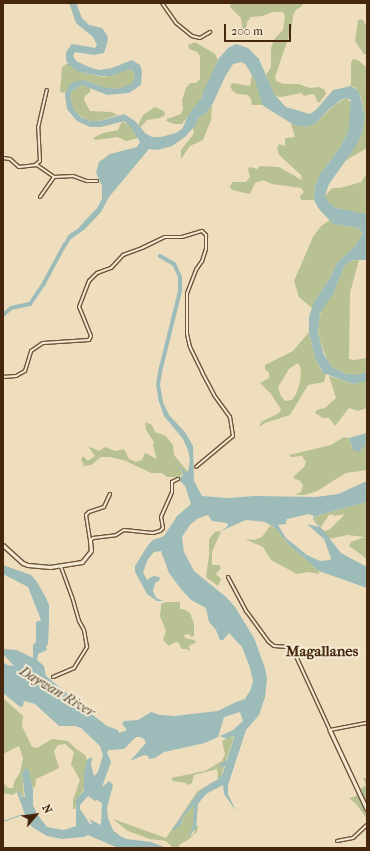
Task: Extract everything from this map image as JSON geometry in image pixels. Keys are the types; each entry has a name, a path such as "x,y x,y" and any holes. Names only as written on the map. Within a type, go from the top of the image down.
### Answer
{"street":[{"path":"162,3 176,23 192,36 200,38 210,32"},
{"path":"34,165 40,160 38,128 47,90"},
{"path":"3,158 10,159 20,167 34,165 41,167 54,177 73,176 97,181"},
{"path":"40,197 54,177"},
{"path":"3,376 16,376 25,371 31,351 43,343 89,340 91,336 80,307 89,281 97,273 111,268 123,255 165,237 182,238 202,231 206,235 206,249 187,293 187,334 190,348 202,372 214,395 230,417 233,436 196,467"},
{"path":"90,541 93,538 116,535 124,530 160,531 163,528 161,517 172,492 172,482 178,479"},
{"path":"3,545 23,563 28,565 61,566 82,562 91,551 86,515 89,512 105,506 110,494"},
{"path":"53,677 74,668 87,647 84,630 79,621 61,566"},
{"path":"228,577 247,612 269,642 274,646 289,647 295,654 367,809"},
{"path":"330,730 367,723"},
{"path":"336,841 353,838 367,825"}],"green space":[{"path":"231,3 301,3 303,5 296,10 293,15 292,27 275,77 276,81 284,84 299,84 310,88 319,87 325,90 326,94 320,102 317,102 315,95 312,94 304,96 301,93 281,97 275,96 272,91 266,75 271,67 271,48 275,38 283,30 285,16 283,12 272,12 263,16 251,17 247,22 246,31 243,33 241,18 230,7"},
{"path":"361,19 364,21 367,29 367,54 364,54 355,41 358,20"},
{"path":"195,42 215,54 218,60 200,101 182,124 175,124 166,121 167,119 181,114 183,109 182,100 186,88 190,83 196,83 200,79 200,56 197,52 189,49 188,45"},
{"path":"353,59 359,61 367,68 367,148 345,161 361,137 365,117 361,97 355,87 351,86 351,63"},
{"path":"68,63 79,72 104,77 129,69 134,73 135,78 131,84 124,88 116,89 103,87 85,80 66,93 60,92 62,67"},
{"path":"252,74 258,88 262,105 252,105 251,99 248,95 237,94 230,86 233,83 250,86"},
{"path":"82,85 90,88 90,92 85,96 84,100 90,111 111,112 118,115 95,122 87,120 78,114 74,110 70,97 72,91"},
{"path":"346,98 352,103 348,132 339,149 320,174 315,186 314,200 301,200 300,196 304,192 301,188 272,184 263,180 255,183 250,194 232,190 230,187 232,182 246,182 250,177 248,169 250,167 257,169 260,166 279,167 302,180 301,175 279,155 277,148 279,144 285,146 286,138 295,137 291,124 306,127 315,124 333,106"},
{"path":"212,105 211,120 203,140 190,146 181,159 181,150 192,136 194,132 193,128 198,118 205,114"},
{"path":"155,107 164,111 165,115 160,118 147,120 140,128 138,125 143,115"},
{"path":"122,121 129,125 138,138 126,141 118,137 95,140 93,138 103,133 118,130"},
{"path":"367,173 367,214 342,210 332,206 326,200 325,196 332,188 340,188 361,182"},
{"path":"330,220 333,224 358,228 363,233 356,245 337,263 312,308 299,297 294,281 313,237 321,226"},
{"path":"359,260 350,293 349,359 354,360 367,358 367,372 355,375 346,374 332,367 327,360 319,337 318,325 321,311 333,294 345,265 349,261"},
{"path":"309,332 315,358 321,370 326,375 324,382 308,385 290,415 265,423 259,427 261,422 279,413 281,409 271,394 260,383 269,378 269,373 265,369 265,365 293,351","holes":["298,363 301,369 300,383 296,394 292,400 285,401 281,396 278,387 289,369"]},
{"path":"329,376 353,384 367,381 367,408 358,411 349,408 335,426 329,418 323,418 315,413 317,410 325,408 336,398"},
{"path":"145,422 152,425 155,432 166,436 173,445 174,455 188,472 185,473 180,467 179,468 183,473 180,477 167,477 162,473 151,473 126,461 111,457 101,457 91,465 82,466 84,464 81,460 83,456 88,461 95,456 88,446 99,451 105,447 115,451 124,449 129,459 136,462 142,460 145,453 157,459 153,446 154,442 146,430"},
{"path":"344,437 349,438 352,448 367,443 367,470 346,473 317,491 305,495 295,495 301,492 303,485 299,480 294,479 294,476 304,467 306,462 302,456 291,457 289,455 331,445"},
{"path":"367,502 367,559 349,546 351,542 364,537 348,535 328,539 322,529 325,531 330,529 345,514 334,516 332,516 334,514 329,515 321,527 314,519 316,516"},
{"path":"270,526 275,528 290,546 319,571 319,574 309,572 297,574 271,560 263,547 245,539 254,540 262,537"},
{"path":"221,531 212,552 212,565 219,565 221,568 216,574 221,579 218,586 206,577 209,555 209,539 215,532"},
{"path":"180,602 180,609 190,613 194,624 194,636 191,637 189,634 184,635 185,638 196,642 189,646 190,652 187,649 182,649 178,642 169,646 163,640 166,631 160,616 161,606 162,603"},
{"path":"3,698 23,716 22,726 32,747 37,748 52,739 68,741 85,755 87,760 85,787 77,799 75,809 73,809 73,800 80,780 71,764 74,752 65,744 58,745 54,751 59,768 36,779 35,788 32,786 27,768 22,774 24,798 18,791 13,795 3,793 3,783 8,788 13,788 15,780 20,773 23,758 19,746 3,754"},
{"path":"233,736 221,776 217,779 217,769 194,775 192,783 188,785 186,783 173,781 171,778 205,771 222,761 225,754 222,741"},
{"path":"363,778 367,778 367,819 356,804 349,798 356,796 357,791 366,785"},
{"path":"216,780 199,792 174,827 182,823 183,817 195,804 193,825 190,836 194,834 196,825 198,826 197,832 188,840 179,845 180,848 173,848 166,841 150,839 128,831 113,819 166,838 197,792"}],"water":[{"path":"69,3 76,3 82,18 89,25 102,28 107,35 108,40 104,53 94,55 75,52 73,56 76,61 91,68 100,70 112,68 132,60 140,65 142,71 141,85 129,93 107,95 82,85 72,91 70,97 74,110 81,117 90,121 100,121 124,114 135,121 145,133 152,137 161,137 176,133 182,129 189,114 203,96 202,94 219,58 228,48 236,44 248,48 259,59 274,94 286,107 310,114 316,110 333,90 351,86 357,90 360,95 365,117 362,134 356,146 329,184 325,196 329,203 336,208 367,214 367,260 353,260 345,265 333,294 320,313 318,333 324,355 332,367 346,374 355,375 367,372 367,381 353,384 323,373 315,358 309,332 309,317 314,302 330,278 337,263 356,245 363,233 358,228 333,224 319,209 314,200 315,186 320,174 339,149 348,132 351,100 346,98 341,100 329,109 315,124 306,127 294,125 262,105 255,80 246,65 242,62 233,64 226,75 212,105 205,114 198,118 195,126 185,137 172,146 158,150 149,149 109,197 101,212 85,229 71,239 63,251 63,246 67,237 90,221 102,199 102,186 96,173 99,162 110,154 137,147 140,142 129,125 124,121 101,127 90,127 77,121 67,109 65,95 69,85 73,82 85,80 103,87 118,89 131,84 135,78 134,73 130,69 111,76 101,76 79,72 69,65 66,60 66,52 72,44 95,48 97,45 93,37 76,23"},
{"name":"Daywan River","path":"158,392 169,415 185,432 193,446 194,481 202,496 228,498 254,496 316,497 338,494 367,481 367,502 316,516 314,519 341,553 367,567 367,588 319,571 290,546 275,528 265,522 246,520 221,531 228,526 227,523 212,521 208,515 197,519 190,525 182,537 184,552 194,571 226,597 235,607 254,638 265,668 267,679 265,697 259,715 246,730 228,785 228,794 236,811 224,794 223,785 206,794 198,804 196,828 189,837 193,825 194,805 183,817 181,825 173,831 172,830 199,791 218,779 223,773 225,766 221,767 219,765 227,760 234,738 233,736 227,739 220,736 233,730 243,721 240,712 224,717 218,737 205,743 164,752 155,758 149,759 148,756 144,755 130,761 146,743 144,739 136,737 124,749 109,750 107,752 111,762 102,787 109,781 113,785 107,808 108,818 113,830 120,836 127,839 151,842 167,848 118,848 88,835 84,837 62,839 47,836 32,827 26,818 17,792 19,791 22,797 25,797 22,774 25,769 27,768 29,771 33,790 33,805 37,814 47,827 64,830 76,826 76,800 84,790 84,774 87,760 91,757 92,758 91,765 94,776 98,772 103,755 100,746 81,728 75,726 59,726 35,704 24,701 23,706 20,707 3,693 3,662 7,665 14,666 3,654 3,649 17,650 33,658 33,645 36,642 36,622 41,620 28,587 3,574 3,565 31,575 37,582 49,605 47,650 38,654 37,660 44,666 46,676 94,716 107,726 118,730 119,733 127,730 122,724 124,721 138,720 151,712 160,715 175,716 218,711 245,699 251,689 253,681 242,647 229,633 223,640 220,640 216,630 209,622 206,608 191,600 181,589 169,573 161,551 154,552 148,559 143,572 147,580 153,576 160,577 159,581 155,583 153,591 156,598 163,601 157,601 147,594 135,572 135,566 148,545 153,540 164,536 177,516 191,504 185,486 179,480 183,475 182,471 180,469 177,470 180,467 186,472 188,471 190,461 188,450 183,439 164,416 158,398","holes":["309,514 314,516 313,519 319,527 307,524 324,539 331,558 330,560 320,561 307,555 286,538 278,525 286,524 287,519","88,796 95,801 97,800 102,803 101,825 89,819 92,824 90,824 80,809 80,805"]},
{"path":"367,433 367,443 359,452 353,450 349,438"}],"waterway":[{"path":"81,228 97,211"},
{"path":"3,315 11,308 30,304 44,283 65,244"},
{"path":"160,256 174,264 180,277 180,291 158,385 161,402"},
{"path":"3,821 22,814"}],"district":[{"name":"Magallanes","path":"322,652"}]}
